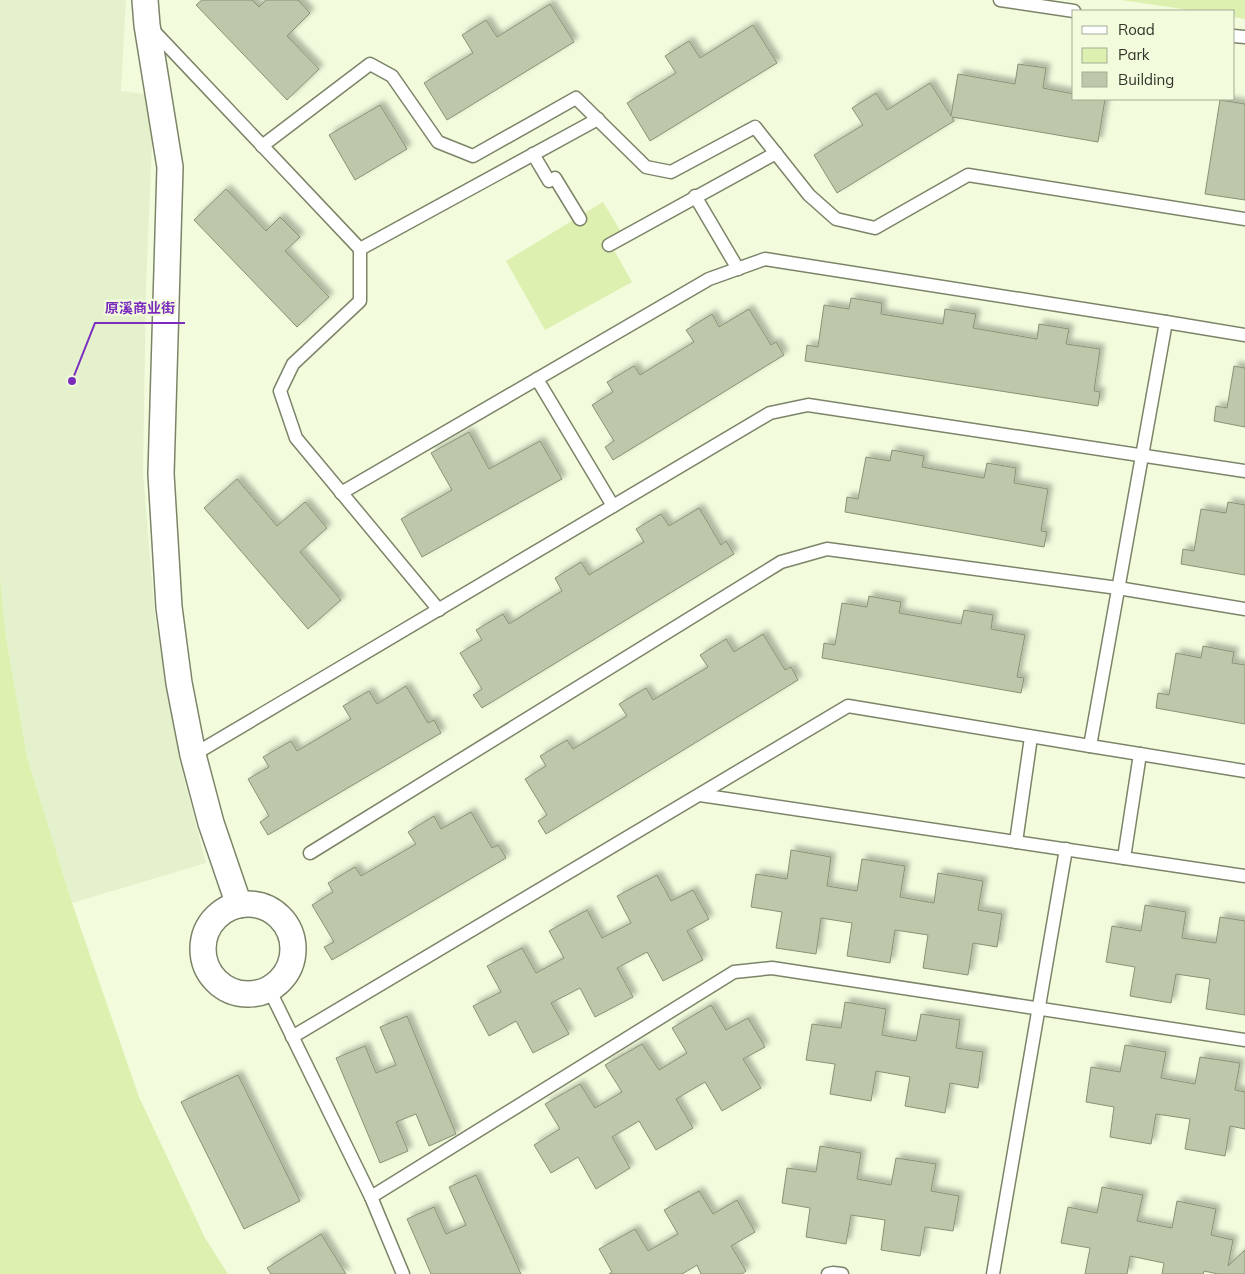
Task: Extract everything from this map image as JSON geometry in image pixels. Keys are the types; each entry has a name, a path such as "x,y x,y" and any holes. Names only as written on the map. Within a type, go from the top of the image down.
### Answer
{"street":[{"path":"145,0 170,167 161,474 169,607 179,684 193,755 211,823 240,905"},
{"path":"252,904 265,907 285,923 291,934 292,960 287,972 279,982 269,989 257,993 244,994 231,991 220,985 211,975 203,951 204,938 209,927 227,909 252,904"}],"lane":[{"path":"1000,0 1072,11"},
{"path":"148,24 360,249 360,300 293,364 280,391 296,438 439,610"},
{"path":"262,146 370,64 392,76 438,142 473,156 576,98 646,166 671,172 755,127 809,195 836,220 875,228 968,175 1245,219"},
{"path":"360,249 598,119"},
{"path":"533,154 550,181 555,178 580,218"},
{"path":"609,246 696,196 776,154"},
{"path":"696,196 738,269"},
{"path":"341,493 709,279 766,260 1245,335"},
{"path":"1090,746 1166,322"},
{"path":"537,379 613,506"},
{"path":"193,755 770,413 808,405 1245,471"},
{"path":"310,852 781,562 827,549 1118,588 1245,609"},
{"path":"292,1037 848,706 1245,770"},
{"path":"1016,842 1031,737"},
{"path":"1124,858 1140,754"},
{"path":"700,795 1245,876"},
{"path":"993,1274 1066,849"},
{"path":"372,1198 734,972 772,968 1245,1040"},
{"path":"269,989 372,1198 403,1274"},
{"path":"828,1274 842,1274"}],"shaded area":[{"path":"0,0 126,0 121,91 154,95 146,289 143,472 155,617 180,763 206,863 72,903 27,757 6,637 0,577"}],"green space":[{"path":"1121,0 1245,0 1245,19 1235,17 1235,10 1189,10"},
{"path":"603,202 623,235 610,243 632,282 545,330 506,261"},
{"path":"0,577 6,637 27,757 72,903 139,1097 205,1238 228,1274 0,1274"}],"building":[{"path":"202,0 252,0 259,7 266,0 298,0 310,13 287,36 319,69 287,100 196,5"},
{"path":"550,4 574,42 447,120 424,83 473,53 462,35 486,20 497,37"},
{"path":"753,25 777,63 650,141 627,103 676,73 665,56 689,41 700,58"},
{"path":"1018,64 1046,68 1043,88 1072,94 1072,100 1105,100 1098,142 952,117 954,121 837,193 814,155 863,125 852,108 876,93 887,110 930,83 951,116 958,74 1015,84"},
{"path":"1220,100 1245,104 1245,200 1205,194"},
{"path":"380,105 407,149 355,180 329,135"},
{"path":"226,189 266,231 280,217 300,237 285,251 329,297 297,327 194,220"},
{"path":"851,298 882,303 881,314 943,324 945,309 976,314 973,328 1037,339 1039,324 1069,329 1066,344 1100,349 1094,391 1100,392 1098,406 805,361 807,345 818,347 824,305 849,309"},
{"path":"749,309 771,345 776,342 784,355 613,460 605,447 614,441 592,405 613,392 607,382 634,366 640,375 694,342 686,330 712,314 719,327"},
{"path":"1234,366 1245,368 1245,427 1214,421 1216,406 1227,408"},
{"path":"469,432 489,469 540,441 562,479 422,557 401,519 452,490 431,453"},
{"path":"892,450 924,456 922,467 984,478 987,463 1016,468 1014,483 1048,489 1041,531 1047,532 1044,547 845,512 847,497 858,499 866,457 890,461"},
{"path":"237,479 277,526 305,502 327,528 300,552 341,600 308,629 204,508"},
{"path":"1228,502 1245,505 1245,575 1181,564 1183,549 1194,551 1201,509 1226,513"},
{"path":"699,508 721,545 726,541 734,554 482,708 473,695 482,689 460,653 482,640 476,630 503,614 509,624 562,591 555,578 581,562 589,575 644,542 636,529 661,514 669,526"},
{"path":"869,596 901,602 899,613 961,624 964,610 993,615 991,629 1025,635 1017,677 1024,678 1021,693 822,658 824,643 835,645 842,603 867,607"},
{"path":"763,634 785,670 791,667 798,680 546,834 538,821 547,815 525,779 546,766 540,756 567,740 573,749 627,716 619,704 646,688 653,700 708,667 700,655 726,639 734,652"},
{"path":"1203,646 1234,652 1232,663 1245,665 1245,724 1156,708 1158,693 1169,695 1176,653 1201,658"},
{"path":"406,686 428,723 434,720 441,733 268,835 260,822 269,816 248,779 269,767 263,757 291,741 297,751 351,719 343,706 369,691 377,704"},
{"path":"471,812 492,848 498,845 506,858 332,960 324,947 334,942 312,905 333,892 328,883 355,867 361,876 416,844 408,832 434,816 441,829"},
{"path":"791,850 831,857 827,886 857,891 862,859 905,866 900,897 934,903 938,873 983,881 978,910 1002,914 997,947 973,943 968,975 923,968 928,935 895,930 890,963 847,956 852,923 821,918 816,954 776,948 782,912 751,907 756,874 787,879"},
{"path":"657,875 671,901 693,890 709,919 687,931 703,960 663,981 647,952 617,968 633,997 595,1017 580,988 551,1003 569,1034 533,1053 516,1021 489,1036 473,1006 501,992 487,966 522,948 536,973 564,958 549,931 587,910 602,938 631,923 617,896"},
{"path":"1145,905 1186,912 1182,938 1216,943 1220,917 1245,921 1245,1015 1206,1009 1210,979 1176,974 1171,1003 1130,996 1135,967 1106,962 1112,926 1141,931"},
{"path":"845,1002 886,1009 882,1035 916,1041 921,1014 960,1020 956,1048 983,1052 978,1088 950,1083 945,1113 905,1106 910,1077 876,1071 871,1101 830,1094 835,1064 806,1060 812,1024 841,1028"},
{"path":"711,1005 726,1030 748,1018 765,1047 743,1059 761,1088 722,1111 705,1082 676,1099 693,1128 656,1150 639,1121 612,1137 630,1168 596,1189 578,1157 551,1173 534,1145 560,1129 545,1104 580,1084 595,1108 622,1092 605,1065 642,1044 659,1070 687,1053 672,1028"},
{"path":"407,1016 456,1134 429,1146 416,1114 396,1122 408,1151 380,1163 336,1058 365,1046 376,1073 396,1065 380,1027"},
{"path":"1125,1045 1166,1052 1161,1078 1195,1084 1200,1057 1240,1063 1235,1090 1245,1092 1245,1129 1230,1126 1225,1156 1185,1149 1190,1119 1156,1114 1151,1144 1110,1137 1114,1107 1086,1102 1091,1067 1120,1072"},
{"path":"238,1075 300,1201 244,1229 181,1102"},
{"path":"820,1146 861,1153 857,1179 891,1185 896,1158 936,1164 931,1191 959,1196 953,1231 925,1227 920,1256 881,1250 885,1220 851,1215 846,1244 806,1237 810,1208 782,1203 787,1168 816,1172"},
{"path":"476,1175 521,1274 431,1274 407,1219 434,1207 446,1234 466,1225 449,1187"},
{"path":"1102,1187 1143,1195 1137,1221 1172,1228 1177,1201 1216,1209 1211,1235 1233,1240 1228,1266 1245,1250 1245,1274 1218,1274 1204,1271 1203,1274 1162,1274 1164,1263 1130,1256 1127,1274 1085,1274 1090,1248 1061,1243 1068,1207 1097,1213"},
{"path":"699,1191 713,1214 737,1200 755,1232 731,1246 746,1271 742,1274 701,1274 697,1265 682,1274 609,1274 612,1272 599,1249 635,1229 648,1251 678,1234 664,1210"},
{"path":"321,1234 346,1274 271,1274 267,1268"}],"place":[{"name":"原溪商业街","path":"72,381"}]}
